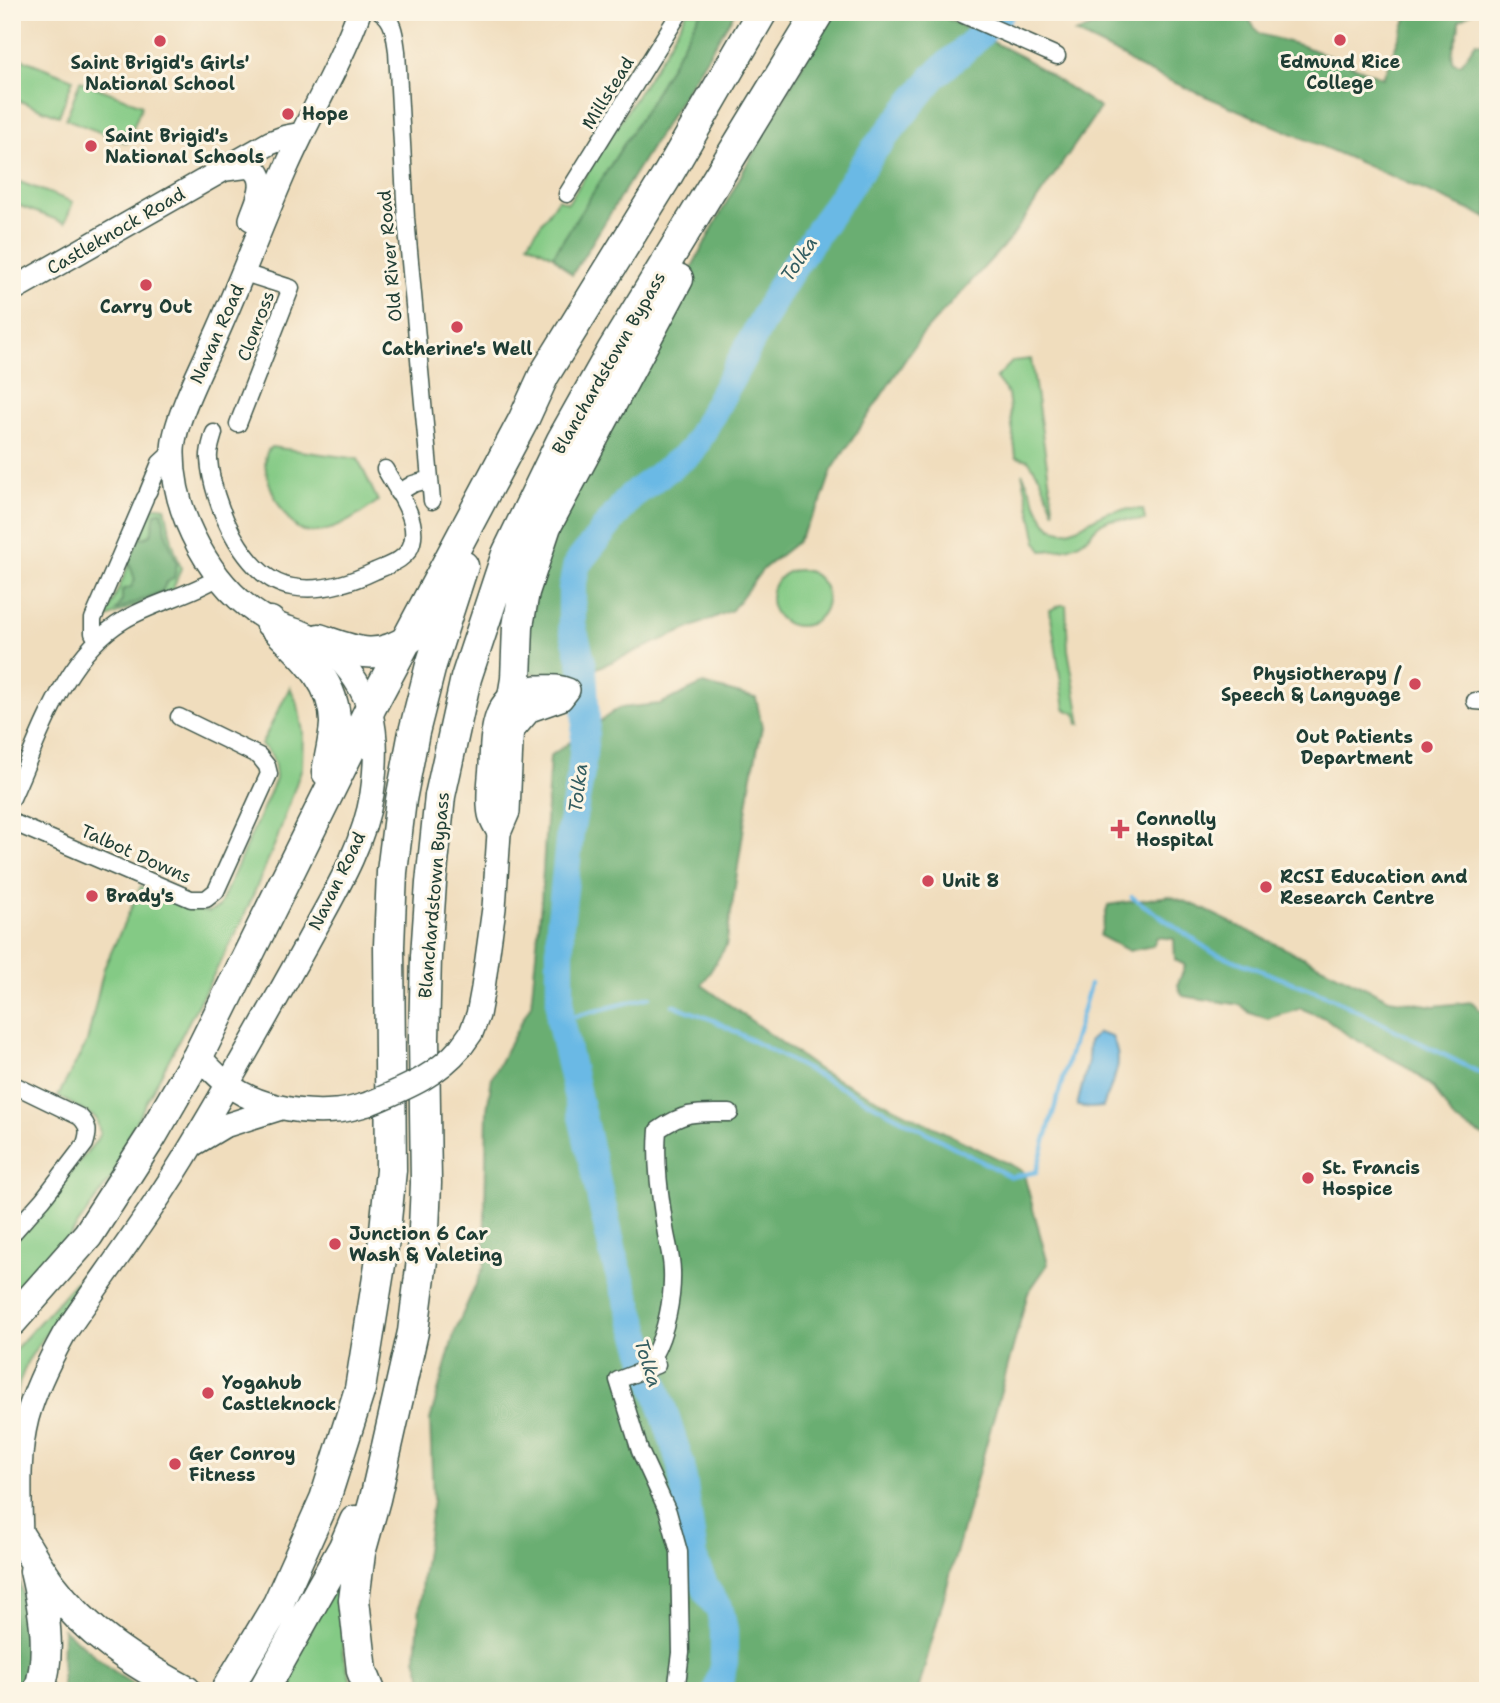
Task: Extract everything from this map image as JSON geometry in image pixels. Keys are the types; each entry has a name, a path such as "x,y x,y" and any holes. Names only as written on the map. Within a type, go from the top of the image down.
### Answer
{"highway":[{"path":"226,1691 284,1592 325,1499 360,1389 384,1240 391,1170 389,946 392,872 401,800 414,732 452,594 470,544 544,375 667,177 762,12"},
{"path":"513,697 524,592 546,526 779,96 818,14"},
{"name":"Blanchardstown Bypass","path":"385,1446 413,1332 423,1252 426,1183 424,1025 431,883 440,796 466,678 507,554 562,440 612,351 818,14"},
{"path":"12,1321 88,1235 198,1056 371,707 523,421"},
{"path":"270,622 315,668 330,692 335,716 327,774 286,880"},
{"path":"319,639 360,652 379,653 393,650 409,639"},
{"path":"263,1691 344,1548 385,1446"},
{"path":"370,1691 362,1671 356,1638 354,1600 360,1553 375,1499 385,1446"},
{"path":"22,1541 78,1619 105,1642 186,1691"},
{"path":"22,1541 45,1625 42,1677"}],"main road":[{"name":"Navan Road","path":"22,1541 20,1455 34,1395 64,1334 192,1146 261,1027 346,870 363,831 372,795 375,762 371,707 346,664 319,639 297,629 270,622 229,592 217,578 189,526 176,478 173,451 181,418 302,134 349,39 359,12"},
{"name":"Castleknock Road","path":"12,290 219,171 270,144 302,134"},
{"name":"Castleknock Road","path":"219,171 250,166 262,178 260,194 242,247 244,273"},
{"path":"499,833 490,814 493,723 501,708 523,688 559,686 568,690 561,699 530,710 512,730"},
{"path":"198,1056 228,1084 249,1096 281,1108 315,1112 338,1111 368,1104 435,1073 448,1063 471,1033 478,1015 483,988 494,908 499,833 508,812 513,697"},
{"path":"192,1146 223,1126 281,1108"}],"street":[{"name":"Old River Road","path":"381,12 391,24 397,51 406,218 432,501"},
{"name":"Millstead","path":"567,194 680,12"},
{"path":"959,13 1057,56"},
{"name":"Clonross","path":"238,424 291,288 244,273"},
{"path":"214,433 209,456 213,486 224,518 239,545 255,565 268,576 290,587 335,585 365,576 406,554 413,543 410,513 385,469"},
{"path":"97,640 93,633 93,619 160,463 173,451"},
{"path":"398,493 412,484 430,479"},
{"path":"12,799 69,677 97,640 140,611 198,589 217,578"},
{"name":"Talbot Downs","path":"12,822 191,899 206,899 216,891 269,774 267,766 259,756 179,716"},
{"path":"12,1084 80,1117 87,1124 89,1134 43,1199 12,1234"},
{"path":"677,1691 681,1653 679,1552 668,1512 640,1451 618,1380 657,1365 653,1356 662,1341 672,1271 659,1192 658,1130 696,1112 730,1113"}],"green space":[{"path":"687,12 701,12 648,106 553,256 528,243 558,199 568,203 664,53"},
{"path":"701,12 735,12 572,275 553,256 648,106"},
{"path":"832,12 935,12 1024,58 1100,108 1011,238 921,336 832,470 821,502 797,542 763,569 732,610 588,672 558,678 527,672 528,627 545,559 601,437"},
{"path":"1130,12 1244,12 1259,34 1303,46 1383,78 1409,12 1472,12 1459,21 1452,55 1453,62 1461,64 1476,42 1488,45 1488,218 1138,67 1075,33"},
{"path":"12,55 73,79 59,116 12,98"},
{"path":"80,81 142,105 127,143 66,119"},
{"path":"12,179 73,202 65,223 12,203"},
{"path":"1031,359 1054,512 1040,477 1028,460 1016,457 1008,394 996,378 1013,361"},
{"path":"271,447 358,459 378,501 333,528 303,531 287,517 273,492 265,465 266,454"},
{"path":"1022,473 1046,522 1060,531 1075,529 1105,513 1119,510 1143,509 1145,520 1106,521 1075,545 1042,551 1037,542"},
{"path":"165,507 181,568 173,589 108,618 153,508"},
{"path":"162,511 167,537 177,563 174,578 166,583 162,591 116,611 122,600 122,590 131,587 135,580 129,562 138,540 151,535 155,513"},
{"path":"799,570 814,575 822,583 827,598 822,613 814,621 799,626 784,621 776,613 771,598 776,583 784,575"},
{"path":"1066,605 1068,650 1081,724 1078,724 1076,714 1065,709 1050,610"},
{"path":"703,684 756,698 762,727 751,780 726,946 702,985 822,1072 1023,1171 1048,1264 1028,1293 918,1691 426,1691 416,1658 422,1578 433,1500 430,1420 455,1331 484,1266 487,1110 492,1077 531,1004 541,902 550,756 619,708 660,704"},
{"path":"290,687 298,705 303,732 302,767 277,839 242,921 129,1135 115,1173 69,1237 12,1299 12,1245 100,1133 96,1118 58,1096 87,1042 104,968 141,886 188,908 209,912 219,907 276,779 272,756 261,745"},
{"path":"1169,896 1197,906 1389,999 1434,1006 1472,1002 1485,1015 1488,1028 1488,1139 1454,1120 1433,1087 1404,1065 1349,1036 1327,1019 1300,1008 1268,1019 1250,1013 1241,1005 1183,996 1178,983 1185,965 1175,960 1174,939 1157,937 1153,946 1129,951 1100,936 1108,905"},
{"path":"96,1259 27,1362 12,1418 12,1353"},
{"path":"351,1558 342,1601 343,1654 354,1691 275,1691"},
{"path":"12,1562 26,1609 28,1626 27,1658 21,1691 12,1691"},
{"path":"63,1629 120,1676 145,1691 62,1691"}],"water":[{"path":"1098,1033 1112,1037 1118,1056 1116,1072 1103,1107 1077,1106 1088,1062 1089,1041"}],"waterway":[{"name":"Tolka","path":"717,1691 724,1662 724,1630 720,1611 706,1589 695,1563 681,1465 615,1261 560,1020 560,926 586,723 583,666 572,625 572,588 577,564 631,496 692,451 782,284 873,151 935,75 971,44 1001,12"},
{"path":"1132,897 1212,952 1328,996 1488,1077"},
{"path":"673,1005 713,1020 1011,1177 1036,1172 1090,985"},
{"path":"560,1020 650,997"}],"place":[{"name":"Edmund Rice College","path":"1340,40"},
{"name":"Saint Brigid's Girls' National School","path":"160,41"},
{"name":"Hope","path":"288,114"},
{"name":"Saint Brigid's National Schools","path":"91,146"},
{"name":"Carry Out","path":"146,285"},
{"name":"Catherine's Well","path":"457,327"},
{"name":"Physiotherapy / Speech & Language","path":"1415,684"},
{"name":"Out Patients Department","path":"1427,747"},
{"name":"Connolly Hospital","path":"1120,829"},
{"name":"Unit 8","path":"928,881"},
{"name":"RCSI Education and Research Centre","path":"1266,887"},
{"name":"Brady's","path":"92,896"},
{"name":"St. Francis Hospice","path":"1308,1178"},
{"name":"Junction 6 Car Wash & Valeting","path":"335,1244"},
{"name":"Yogahub Castleknock","path":"208,1393"},
{"name":"Ger Conroy Fitness","path":"175,1464"}]}
